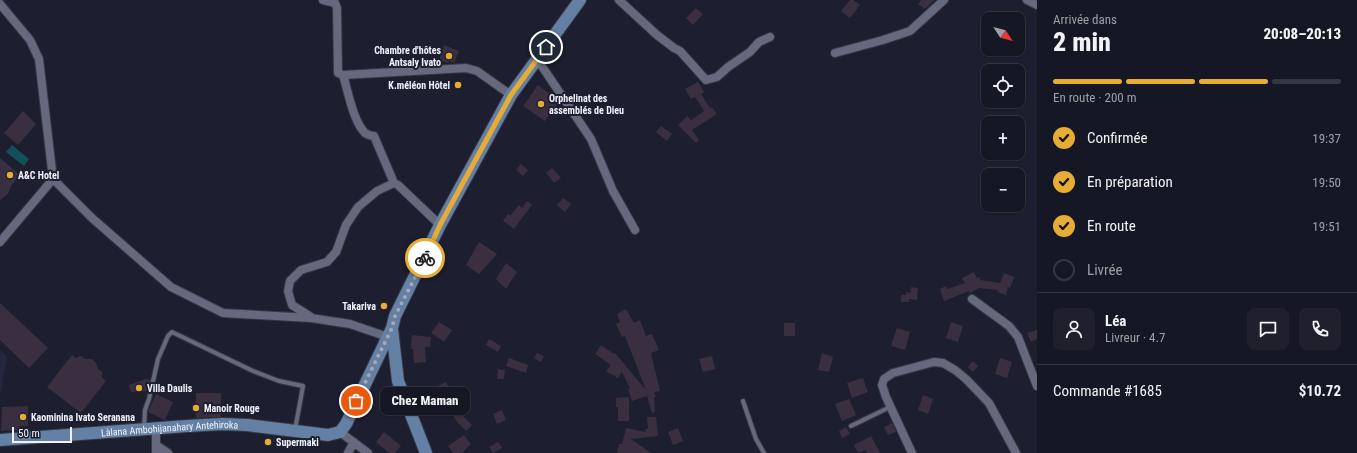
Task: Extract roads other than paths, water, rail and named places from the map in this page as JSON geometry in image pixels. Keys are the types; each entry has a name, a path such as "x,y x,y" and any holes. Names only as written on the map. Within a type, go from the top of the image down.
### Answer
{"street":[{"path":"323,0 335,3 337,8 338,73 343,75 466,68 477,71 511,95"},
{"path":"368,453 340,432 346,424 390,332 395,316 440,225 511,95 580,0"},
{"path":"619,0 657,35 680,51 706,80 718,76 750,52 759,42 770,37"},
{"path":"835,53 910,31 944,0"},
{"path":"1027,0 1037,5"},
{"path":"0,4 30,40 39,59 54,179 92,218 171,287 223,313 311,318 390,332"},
{"path":"537,59 591,139 612,191 635,230"},
{"path":"343,75 352,107 359,124 365,132 374,136 394,183 398,185 440,225"},
{"path":"0,242 54,179"},
{"path":"311,318 292,305 288,291 290,280 302,270 326,262 336,252 346,226 358,207 377,191 394,183"},
{"path":"972,299 1010,326 1018,337 1037,386"},
{"path":"390,332 398,381 426,453"},
{"path":"912,453 890,407 882,385 884,379 893,373 934,362 943,363 955,370 966,379 989,403 1016,453"},
{"name":"Làlana Ambohijanahary Antehiroka","path":"0,440 222,424 247,425 328,434 340,432"},
{"path":"150,429 156,449 168,453"},
{"path":"348,453 354,442"}],"lane":[{"path":"150,429 145,410 158,359 168,336 172,332 279,381 303,386 295,430"},
{"path":"743,401 756,439 764,453"},
{"path":"851,426 890,407"}],"place":[{"name":"Chambre d'hôtes Antsaly Ivato","path":"449,56"},
{"name":"K.méléon Hôtel","path":"458,85"},
{"name":"Orphelinat des assemblés de Dieu","path":"541,104"},
{"name":"A&C Hotel","path":"10,175"},
{"name":"Takariva","path":"384,306"},
{"name":"Villa Daulis","path":"139,388"},
{"name":"Chez Maman","path":"356,401"},
{"name":"Manoir Rouge","path":"196,408"},
{"name":"Kaominina Ivato Seranana","path":"23,417"},
{"name":"Supermaki","path":"268,442"}]}
